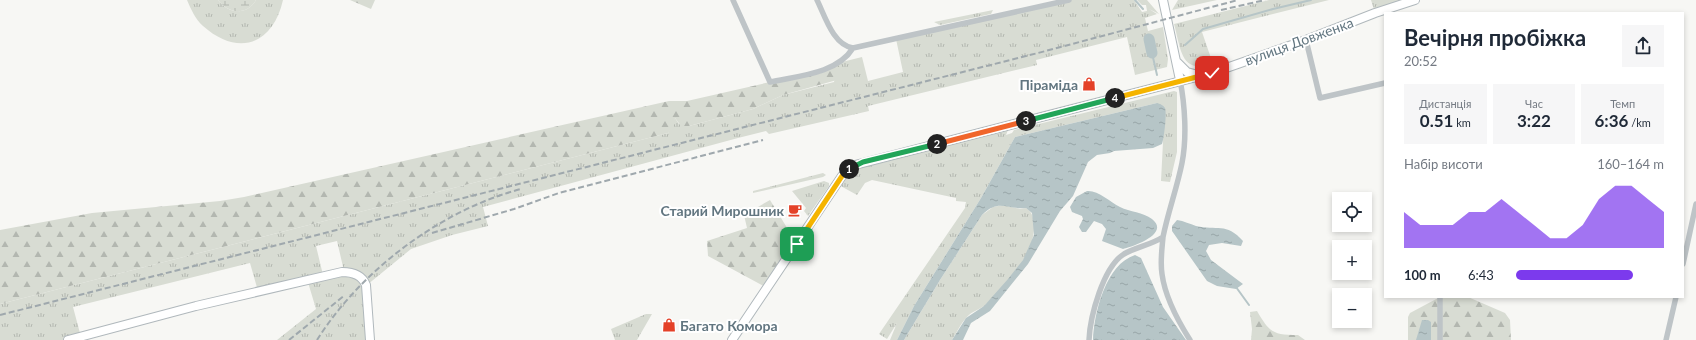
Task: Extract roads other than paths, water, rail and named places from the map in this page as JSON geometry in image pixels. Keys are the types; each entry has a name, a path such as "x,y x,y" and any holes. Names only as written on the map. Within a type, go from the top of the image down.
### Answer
{"street":[{"path":"733,0 770,82 826,68 844,59 853,48"},
{"path":"817,0 836,36 843,44 853,48 1069,0"},
{"path":"1158,0 1164,4 1183,97 1184,148 1163,237 1161,262 1162,278 1176,315 1190,340"},
{"name":"вулиця Довженка","path":"732,340 842,176 853,166 1180,80 1201,76 1306,40 1375,13 1415,0"},
{"path":"1306,40 1320,98 1384,83"},
{"path":"1176,60 1187,72 1201,76"},
{"path":"1167,84 1174,71 1176,60"},
{"path":"1684,259 1696,204"},
{"path":"1089,340 1094,309 1102,285 1114,263 1123,254 1163,237"},
{"path":"1688,239 1696,240"},
{"path":"68,340 202,305 342,272 350,272 360,276 366,285 370,340"},
{"path":"1440,298 1440,340"},
{"path":"1666,340 1676,298"}],"water":[{"path":"1157,103 1163,106 1166,111 1162,144 1153,148 1114,151 1097,155 1088,162 1073,196 1060,211 1028,264 990,311 971,323 963,340 952,340 966,318 984,306 1023,260 1034,235 1032,213 1026,208 998,206 993,207 982,215 940,280 904,340 897,340 914,306 981,198 1015,137"},
{"path":"1087,191 1100,194 1124,209 1141,213 1152,219 1157,225 1157,230 1154,235 1141,243 1123,249 1102,241 1106,229 1102,224 1094,221 1086,232 1082,232 1079,227 1083,219 1082,216 1072,212 1070,207 1076,197"},
{"path":"1177,220 1196,226 1226,229 1237,235 1243,241 1241,246 1222,243 1209,245 1206,251 1211,260 1243,284 1236,289 1217,286 1207,281 1172,231 1172,226"},
{"path":"1135,255 1141,258 1163,307 1186,340 1093,340 1099,304 1109,279 1116,268 1125,260"},
{"path":"1422,320 1428,320 1431,322 1431,340 1416,340"}],"waterway":[{"path":"1135,0 1143,9"},
{"path":"1185,45 1203,29 1311,0"},
{"path":"1149,39 1152,53"},
{"path":"1152,53 1157,75"},
{"path":"1236,287 1249,305"}],"railway":[{"path":"0,315 1038,53 1238,0"},
{"path":"1221,10 1265,0"},
{"path":"432,233 514,209 559,193 763,140"},
{"path":"317,340 335,314 356,290 380,267 406,246 433,228 462,212 491,199 521,189"},
{"path":"289,340 345,295"}],"place":[{"name":"Піраміда","path":"1089,84"},
{"name":"Старий Мирошник","path":"795,210"},
{"name":"Багато Комора","path":"669,325"}]}
